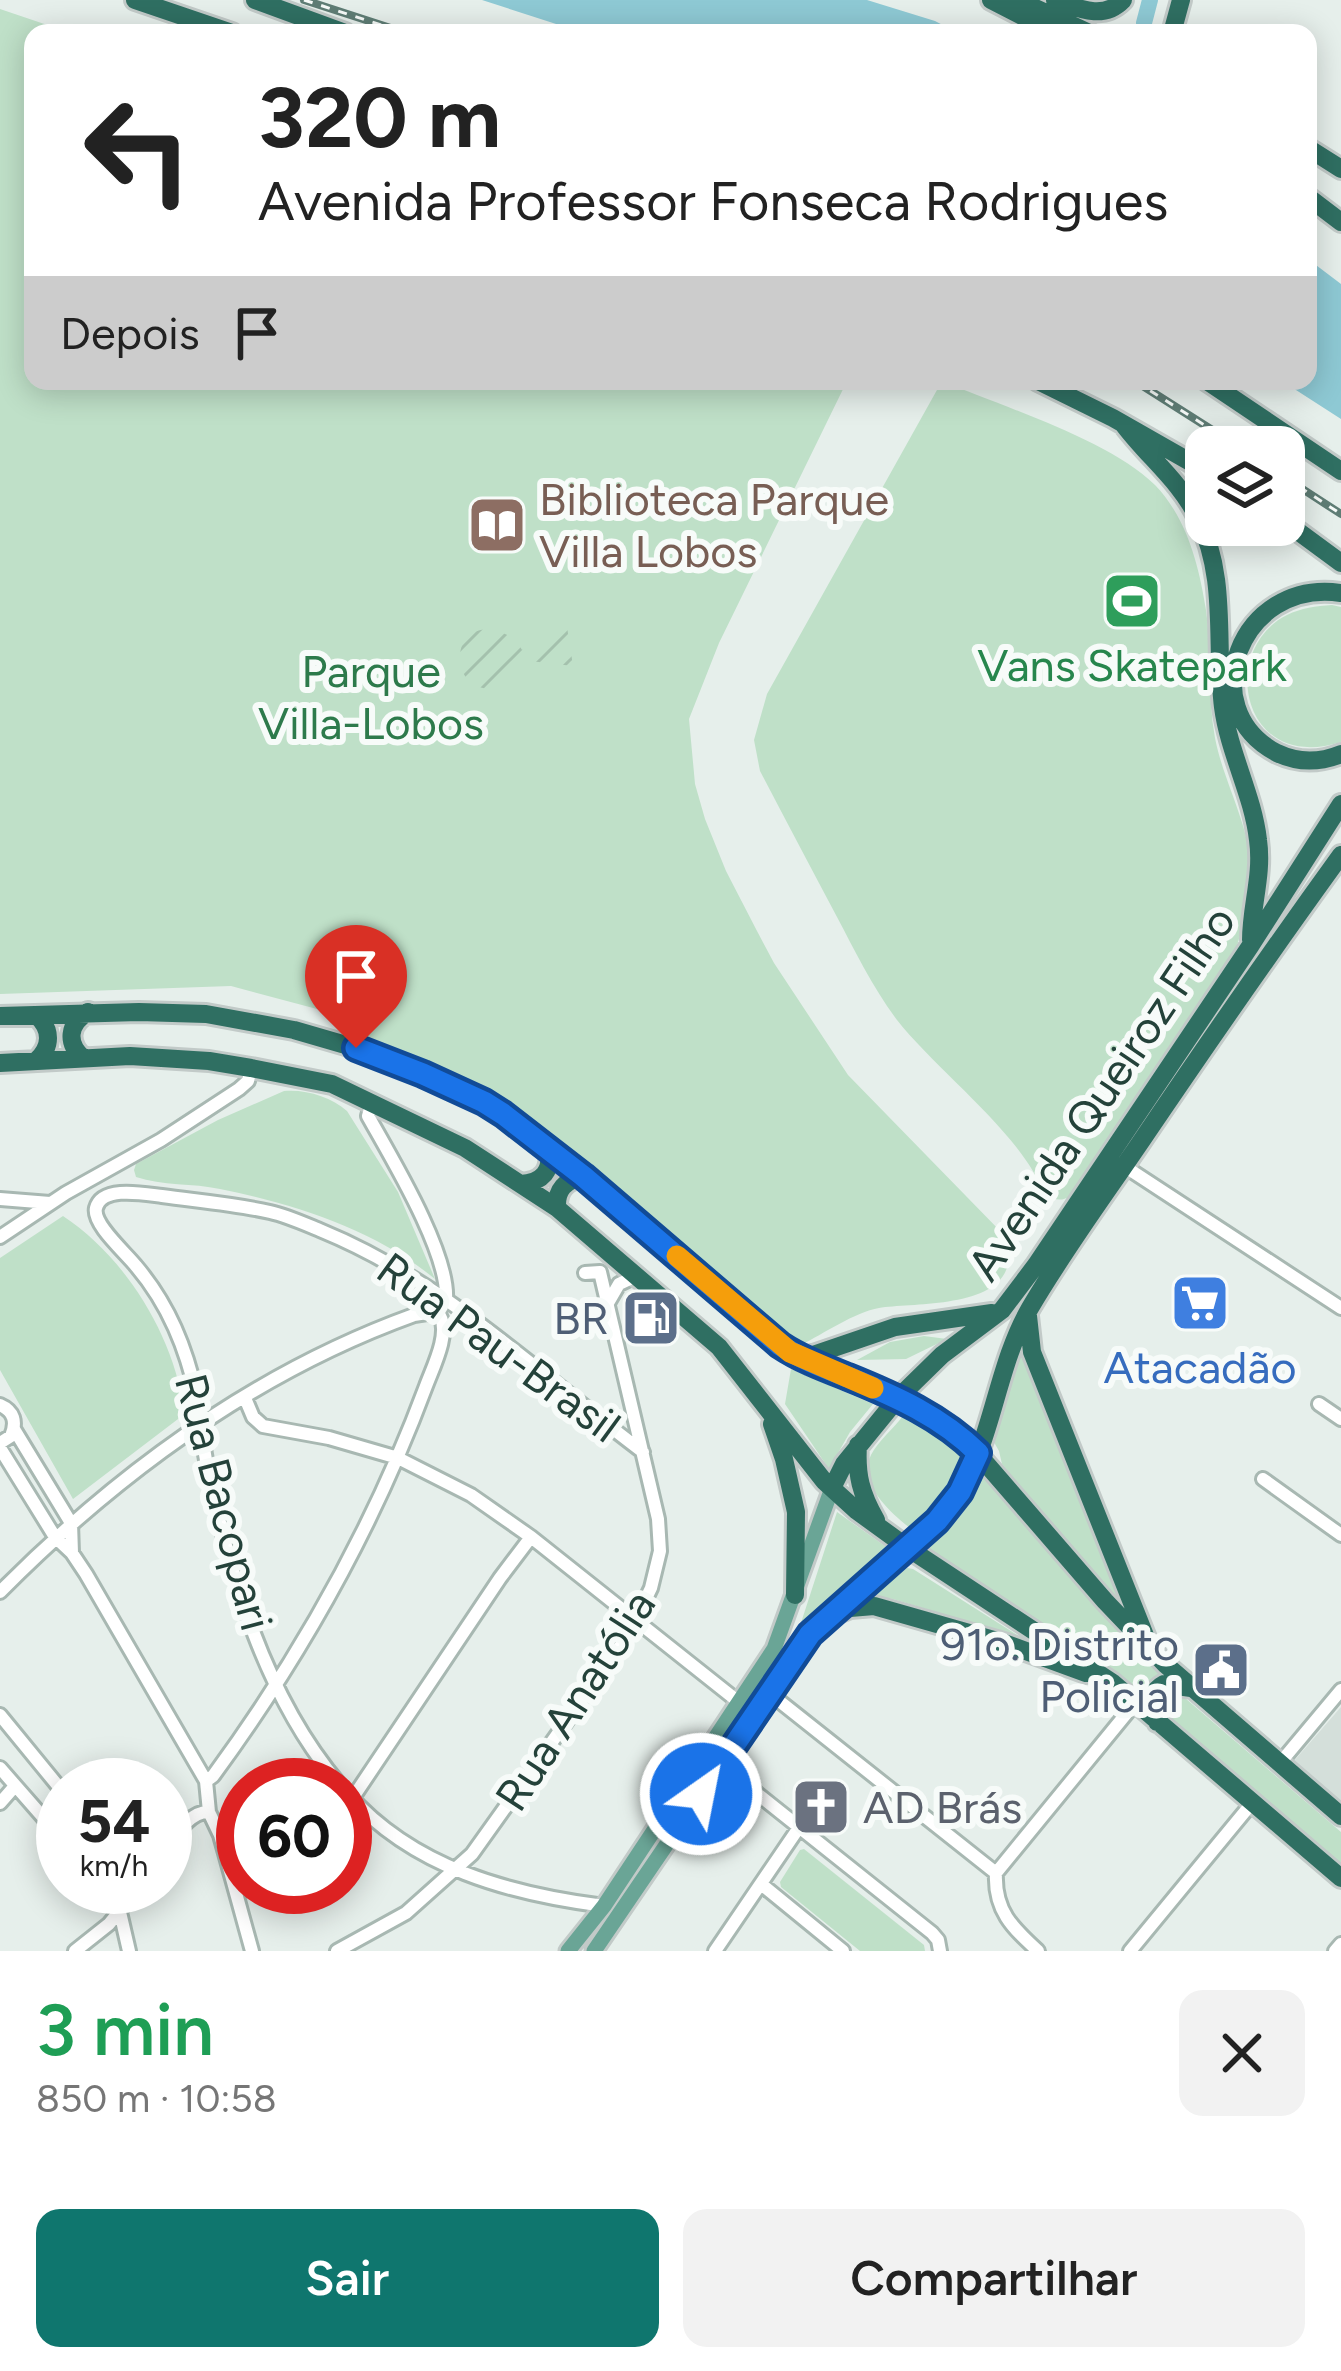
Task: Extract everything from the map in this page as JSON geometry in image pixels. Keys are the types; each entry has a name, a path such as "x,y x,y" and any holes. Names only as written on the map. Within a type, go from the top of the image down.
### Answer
{"highway":[{"path":"135,0 206,24"},
{"path":"255,0 320,24"},
{"path":"991,0 1038,24"},
{"path":"1018,0 1070,24"},
{"path":"1055,0 1099,12 1118,7 1123,0"},
{"path":"1317,204 1341,222"},
{"path":"1056,390 1185,459"},
{"path":"1220,390 1340,471"},
{"path":"1124,425 1187,498 1208,540 1215,571 1224,713 1259,850 1251,945"},
{"path":"1305,536 1341,563"},
{"path":"1341,593 1290,597 1264,612 1241,644 1234,674 1239,710 1253,736 1299,760 1313,762 1341,754"},
{"name":"Avenida Queiroz Filho","path":"908,1548 949,1507 978,1453 1004,1364 1028,1312 1341,804"},
{"name":"Avenida Queiroz Filho","path":"832,1488 844,1464 897,1399 942,1355 1002,1310 1337,864"},
{"path":"83,1058 71,1036 76,1020 88,1012"},
{"path":"0,1016 206,1014 294,1030 356,1048 484,1102 583,1176 780,1345 944,1424 978,1453 1189,1688 1341,1818"},
{"path":"36,1015 46,1026 48,1041 36,1061"},
{"path":"0,1063 130,1056 251,1068 332,1084 465,1148 557,1208 719,1347 832,1488 908,1548 1113,1683 1341,1878"},
{"path":"521,1184 537,1181 547,1172 550,1150"},
{"path":"557,1208 563,1185 583,1176"},
{"path":"799,1357 895,1327 1002,1310"},
{"path":"1028,1312 1033,1352 1150,1648"},
{"path":"766,1408 796,1512 795,1595"},
{"path":"859,1445 856,1472 860,1489 880,1528"},
{"path":"825,1618 850,1608 874,1606 1004,1643 1113,1683"},
{"path":"1157,1722 1152,1700 1155,1690 1164,1684 1189,1688"}],"main road":[{"name":"Avenida Queiroz Filho","path":"594,1951 720,1764 761,1686 832,1488"},
{"name":"Avenida Queiroz Filho","path":"568,1951 604,1906 740,1702 825,1618 908,1548"}],"street":[{"path":"0,1238 239,1089 248,1081 251,1068"},
{"path":"372,1102 368,1116 415,1202 444,1273 446,1299"},
{"path":"1117,1161 1341,1308"},
{"name":"Rua Pau-Brasil","path":"100,1224 96,1205 102,1198 150,1194 273,1213 361,1247 446,1299 644,1452"},
{"path":"0,1199 52,1203"},
{"name":"Rua Bacopari","path":"100,1224 139,1269 178,1333 233,1571 277,1684 319,1758"},
{"name":"Rua Anatólia","path":"337,1951 406,1913 456,1870 496,1823 636,1622 651,1588 660,1551 644,1452 600,1272 585,1273"},
{"path":"608,1304 616,1287 636,1276"},
{"path":"0,1592 71,1523 200,1425 339,1346 406,1318 437,1314 444,1322 430,1375 398,1458 340,1577 277,1684 206,1781"},
{"path":"245,1398 263,1426 398,1458 471,1495 740,1702"},
{"path":"1319,1404 1341,1419"},
{"path":"0,1405 12,1413 14,1429 71,1523 72,1553"},
{"path":"14,1429 0,1445 56,1537 72,1553 206,1781 209,1812 220,1834 252,1951"},
{"path":"1263,1479 1341,1534"},
{"path":"370,1758 531,1537"},
{"path":"1058,1546 1124,1624 1189,1688 1341,1818"},
{"path":"761,1686 997,1873"},
{"path":"1280,1763 1341,1690"},
{"path":"1038,1951 1006,1919 997,1873 1135,1703"},
{"path":"0,1715 36,1759"},
{"path":"720,1764 932,1934 940,1951"},
{"path":"0,1768 36,1810"},
{"path":"0,1803 15,1786"},
{"path":"1130,1951 1252,1802"},
{"path":"192,1819 197,1813 209,1812"},
{"name":"Rua Bacopari","path":"372,1814 396,1835 485,1882 604,1906"},
{"path":"715,1951 800,1826"},
{"path":"760,1884 835,1948"},
{"path":"75,1951 109,1924 113,1914"},
{"path":"118,1914 129,1951"},
{"path":"1335,1951 1341,1944"}],"shaded area":[{"path":"1341,1707 1341,1801 1294,1761"}],"green space":[{"name":"Parque Villa-Lobos","path":"0,9 44,24 24,24 24,390 843,390 719,643 689,719 695,784 726,871 774,963 848,1075 1005,1236 1009,1255 1005,1273 994,1286 977,1294 870,1310 801,1345 780,1338 562,1154 473,1087 366,1047 362,1021 231,986 0,994"},
{"path":"937,390 964,390 1054,426 1111,453 1166,498 1185,533 1185,546 1191,546 1200,577 1215,738 1243,825 1250,897 1236,950 1072,1195 1055,1199 1044,1194 1018,1149 888,1008 760,771 754,740 767,694"},
{"path":"1341,607 1341,742 1307,747 1281,740 1262,725 1251,703 1247,679 1252,654 1265,632 1287,615"},
{"path":"567,627 573,666 521,660 514,682 492,689 479,687 462,670 463,643 478,631 507,635 522,650"},
{"path":"284,1091 318,1095 347,1111 398,1192 435,1279 387,1246 305,1211 220,1189 136,1177 136,1164"},
{"path":"63,1216 107,1253 143,1300 169,1353 184,1409 182,1416 73,1499 0,1370 0,1258"},
{"path":"924,1336 947,1339 906,1359 857,1360 890,1342"},
{"path":"1023,1349 1127,1609 1123,1612 1002,1464 991,1437"},
{"path":"791,1369 873,1404 829,1469 785,1404"},
{"path":"903,1416 943,1440 962,1459 942,1498 911,1529 878,1497 868,1466 878,1445"},
{"path":"980,1472 1167,1677 1147,1701 927,1550"},
{"path":"837,1512 892,1551 798,1632"},
{"path":"907,1568 913,1569 1022,1638 872,1596"},
{"path":"1178,1692 1341,1832 1341,1869 1184,1736 1164,1714 1160,1695"},
{"path":"804,1849 924,1945 925,1951 860,1951 781,1887"}],"water":[{"path":"482,0 867,0 941,24 556,24"},
{"path":"1317,266 1341,284 1341,419 1296,390 1317,390"}],"waterway":[{"path":"1144,23 1150,0"}],"railway":[{"path":"304,0 378,24"},
{"path":"1149,390 1206,426"},
{"path":"1305,491 1341,514"}],"slow traffic":[{"path":"677,1256 790,1352 873,1388"}],"place":[{"name":"Biblioteca Parque Villa Lobos","path":"497,525"},
{"name":"Vans Skatepark","path":"1132,601"},
{"name":"Atacadão","path":"1200,1303"},
{"name":"BR","path":"651,1318"},
{"name":"91o. Distrito Policial","path":"1221,1670"},
{"name":"AD Brás","path":"821,1807"}],"route":[{"path":"356,1048 423,1074 503,1114 583,1176 780,1345 925,1412 978,1453 960,1492 937,1521 810,1634 701,1794"}]}
